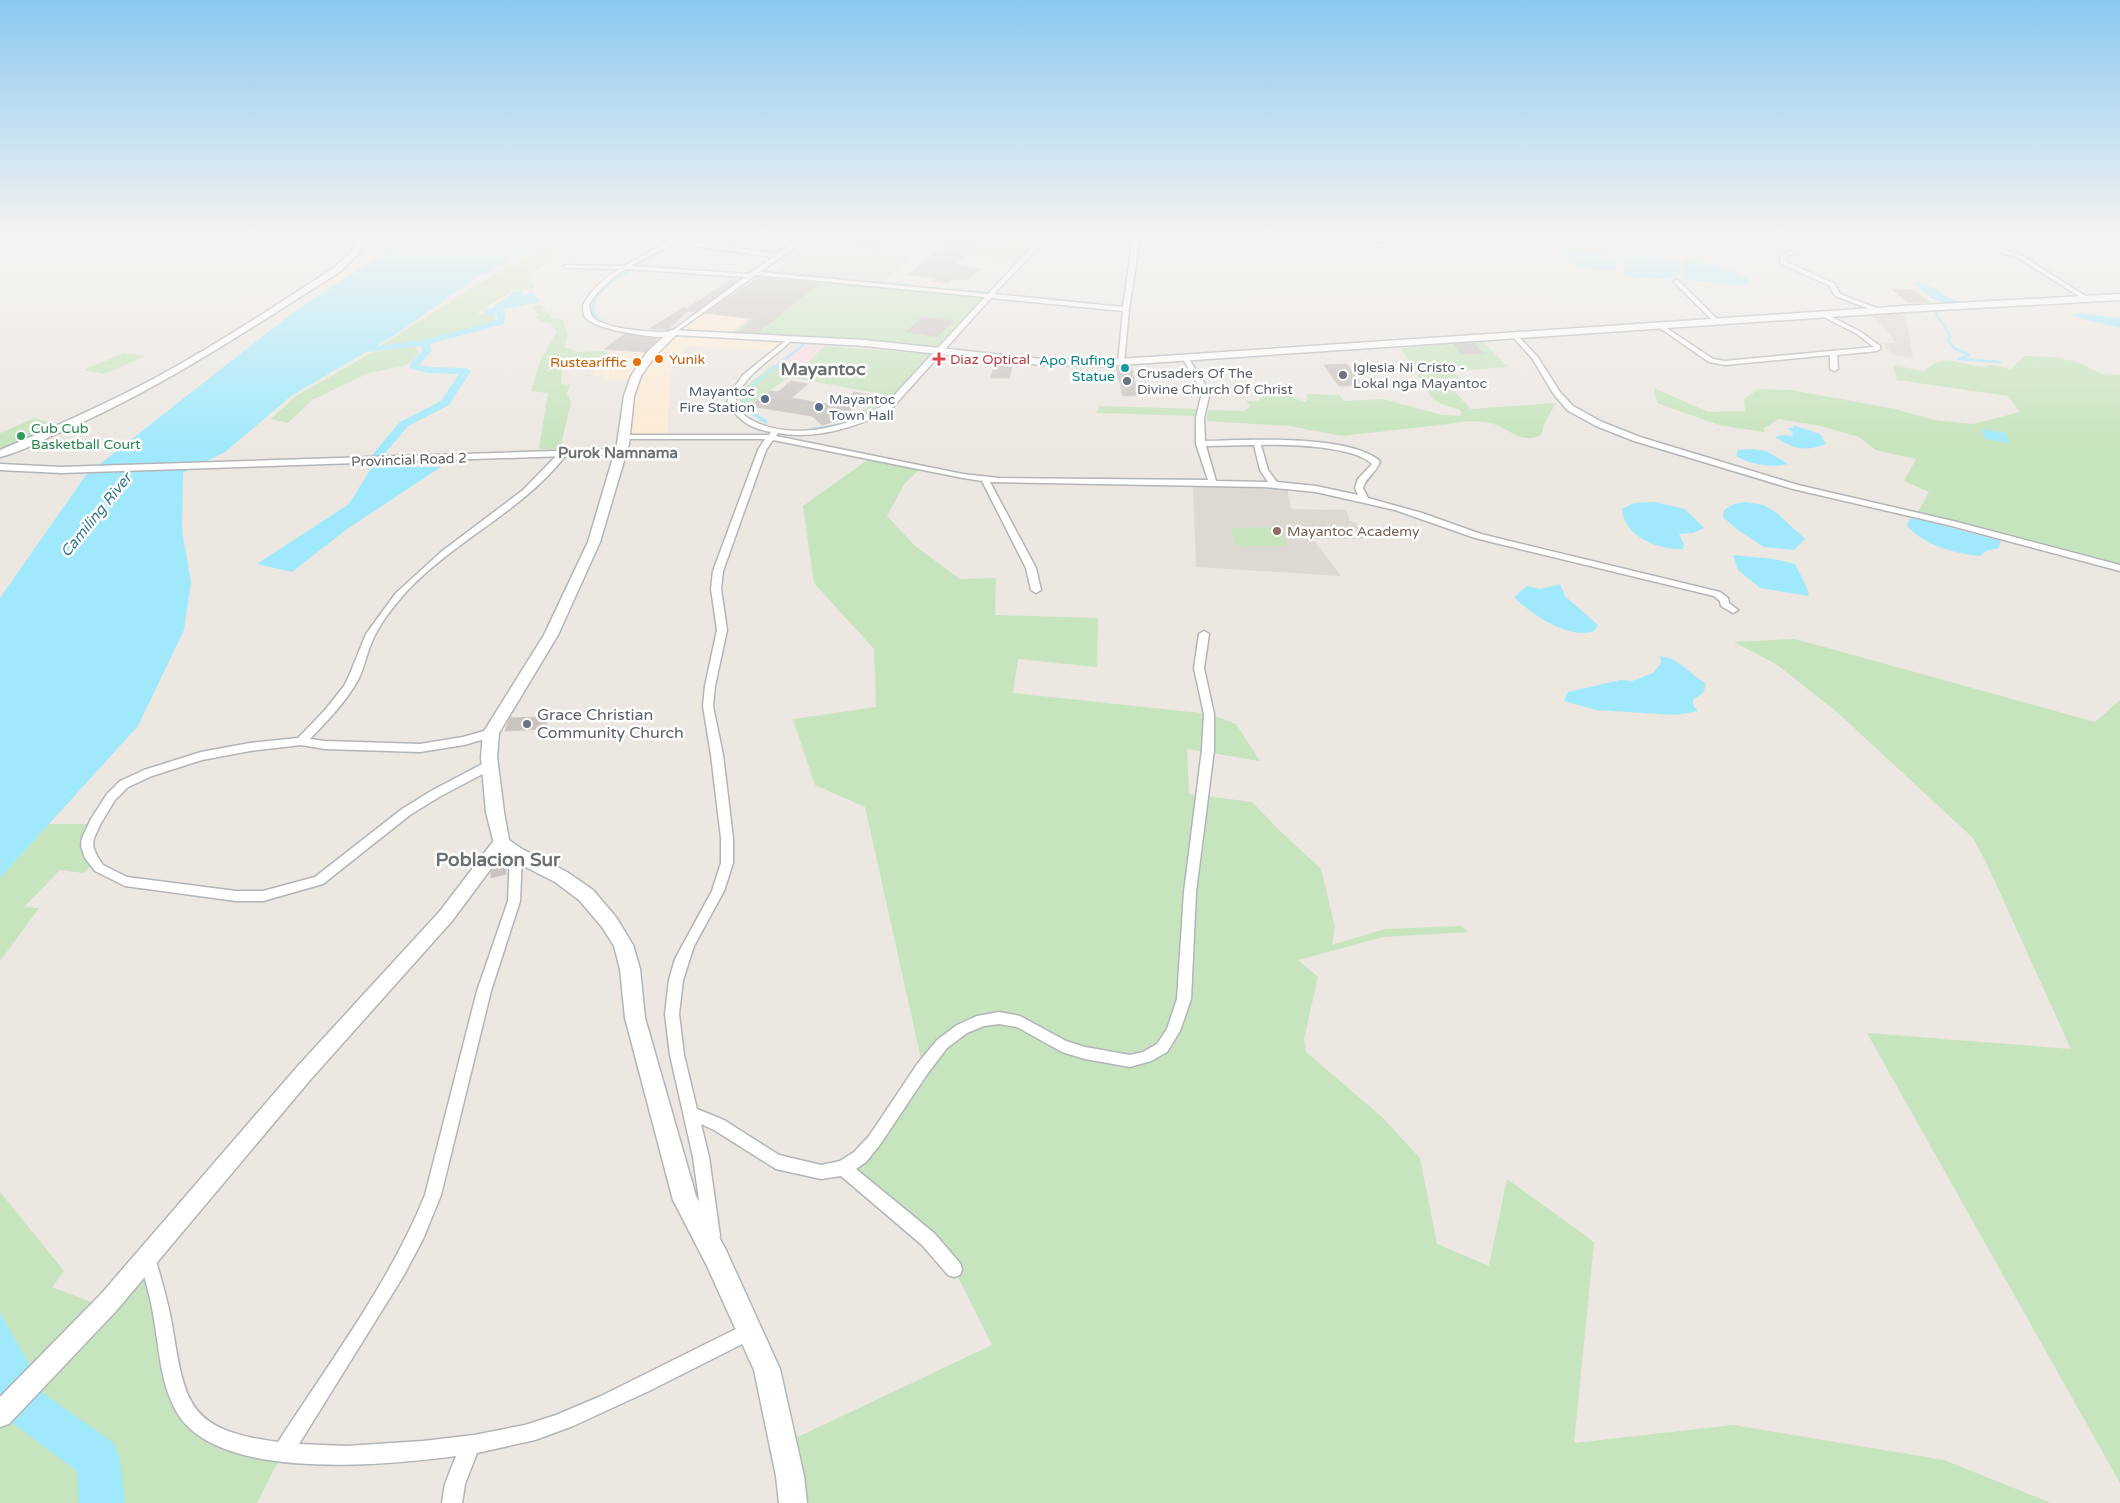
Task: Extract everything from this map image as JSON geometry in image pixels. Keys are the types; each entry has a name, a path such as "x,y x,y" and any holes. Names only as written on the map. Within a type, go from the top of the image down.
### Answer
{"main road":[{"path":"793,1503 790,1476 767,1369 716,1257 685,1200 636,1026 630,969 618,936 598,908 574,885 508,848 495,812 490,765 491,733 508,702 547,643 570,596 600,525 622,444 629,396 636,376 650,354 669,334 868,345 933,353 940,351 1057,363 1122,363 1954,307"}],"street":[{"path":"0,454 111,405 211,350 277,307"},
{"path":"586,307 586,313 592,320 606,327 669,334 707,307"},
{"path":"622,444 829,429 874,416 890,405 979,307"},
{"path":"1108,307 1126,309 1122,363"},
{"path":"1702,307 1716,322"},
{"path":"1872,307 1880,311"},
{"path":"1660,326 1705,357 1718,362 1878,349 1878,347 1859,333 1824,315"},
{"path":"1514,336 1535,357 1554,389 1570,408 1599,424 1637,439 1796,487 1950,523 2120,568"},
{"path":"789,340 745,378 735,390 730,404 747,420 773,433 985,479 1213,483 1315,489 1365,500 1446,522 1478,536 1717,594 1726,600 1724,604 1726,607 1733,610"},
{"path":"1833,353 1834,369"},
{"path":"1186,359 1206,392 1207,397 1200,418 1200,444 1213,483"},
{"path":"716,1257 701,1157 673,1033 672,1014 675,989 688,945 722,882 728,852 717,755 708,706 710,686 722,630 717,580 762,450 773,433"},
{"path":"1200,444 1257,443 1316,446 1365,456 1376,461 1375,466 1361,481 1359,488 1365,500"},
{"path":"1257,443 1264,470 1275,486"},
{"name":"Provincial Road 2","path":"0,467 61,470 562,455 622,444"},
{"path":"301,740 325,717 346,690 357,671 363,651 373,632 404,589 433,563 530,489 562,455"},
{"path":"985,479 1030,568 1036,590"},
{"path":"690,1114 719,1125 776,1162 822,1172 843,1168 860,1157 874,1141 923,1068 942,1044 962,1029 982,1020 999,1018 1020,1022 1062,1046 1085,1053 1130,1061 1146,1057 1162,1048 1173,1031 1184,999 1190,892 1208,750 1209,714 1199,668 1204,634"},
{"path":"490,765 435,794 406,812 319,881 263,896 236,896 140,884 112,876 99,868 91,858 87,846 91,829 110,797 130,780 201,756 301,740 325,745 420,748 464,741 491,733"},
{"path":"0,1414 109,1302 304,1073 508,848"},
{"path":"283,1452 378,1303 418,1234 426,1214 433,1195 484,991 514,901 508,848"},
{"path":"843,1168 928,1239 954,1269"},
{"path":"147,1257 162,1314 171,1376 178,1396 189,1416 202,1427 220,1437 244,1446 283,1452 354,1455 424,1451 470,1446 526,1434 576,1416 639,1388 750,1331"},
{"path":"452,1503 455,1484 470,1446"}],"shaded area":[{"path":"711,307 761,307 728,335 678,332"},
{"path":"1905,311 1913,357 1893,355 1882,343 1895,343 1891,335 1869,313"},
{"path":"629,331 671,336 787,341 777,351 687,346 670,373 667,437 624,437 634,380 605,380 606,375 592,376 596,366 606,365 617,351 602,349"},
{"path":"800,345 825,346 801,369 773,365"},
{"name":"Mayantoc Academy","path":"1193,484 1287,487 1291,509 1346,510 1350,521 1356,523 1363,539 1313,539 1341,576 1196,567"}],"green space":[{"path":"441,307 486,307 476,314 495,313 496,321 427,340 379,347"},
{"path":"533,307 543,307 552,318 563,320 568,336 564,347 579,352 603,351 611,354 605,360 563,360 561,384 570,385 567,394 571,402 560,449 539,449 548,393 531,391 540,361 557,331 550,324 534,318 539,316"},
{"path":"764,307 974,307 937,348 730,335"},
{"path":"1483,342 1508,367 1452,371 1466,384 1449,386 1471,409 1556,403 1545,422 1541,435 1534,438 1522,437 1499,426 1477,421 1341,436 1290,426 1207,421 1208,410 1245,411 1250,406 1246,401 1257,401 1266,395 1289,396 1304,402 1308,399 1306,394 1339,395 1344,401 1383,399 1442,415 1460,416 1462,412 1460,410 1432,398 1427,389 1428,386 1421,380 1401,348"},
{"path":"415,346 419,354 407,365 369,373 312,400 288,423 271,419 296,396 371,353"},
{"path":"825,346 931,354 876,412 843,423 867,408 882,394 789,377 748,406 739,406 742,389 773,365 801,369"},
{"path":"124,353 145,356 104,374 84,370"},
{"path":"2025,356 2053,357 2078,362 2102,374 2120,375 2120,567 1918,512 1929,492 1904,481 1916,459 1876,450 1859,437 1821,426 1779,419 1764,428 1764,432 1719,425 1657,403 1654,388 1708,412 1745,411 1744,399 1759,389 1791,390 1895,409 1934,420 1974,424 2020,412 2008,396 1897,380 1893,365 1923,371 1935,363 1947,360 1983,367 1991,365 2011,369"},
{"path":"1100,406 1197,409 1197,416 1096,413"},
{"path":"35,418 62,427 0,452 0,433"},
{"path":"872,457 922,467 905,483 887,516 915,546 960,579 996,578 995,615 1098,618 1097,667 1018,659 1013,693 1209,714 1236,724 1260,761 1187,749 1189,794 1252,802 1321,869 1335,927 1332,945 1385,929 1462,926 1468,932 1383,937 1298,960 1318,977 1304,1039 1306,1052 1382,1117 1420,1158 1437,1244 1489,1266 1507,1179 1594,1242 1574,1443 1733,1425 1944,1460 2051,1503 790,1503 783,1444 992,1345 954,1269 843,1168 860,1157 923,1068 865,807 815,785 793,719 876,707 874,649 814,583 803,506"},
{"path":"1281,527 1286,546 1235,546 1231,528"},
{"path":"1795,639 2095,722 2120,700 2120,1483 1867,1033 2071,1049 1986,862 1973,838 1837,712 1776,664 1734,642"},
{"path":"49,824 91,824 94,862 84,873 60,870 24,907 39,908 0,961 0,878"},
{"path":"0,1192 64,1271 52,1287 101,1306 147,1257 175,1396 229,1444 283,1452 257,1503 0,1503 0,1415 34,1372 0,1313"}],"water":[{"path":"301,307 435,307 395,335 291,396 225,452 183,473 182,530 191,582 184,630 138,726 0,878 0,598 86,475"},
{"path":"494,307 513,307 487,312"},
{"path":"2078,313 2120,318 2120,328 2074,315"},
{"path":"1793,425 1820,434 1826,444 1812,448 1800,448 1794,447 1775,437 1782,435 1793,436 1792,432 1787,428 1794,428"},
{"path":"1982,429 2006,433 2009,443 1985,439"},
{"path":"1738,450 1766,451 1788,464 1761,465 1736,456"},
{"path":"372,467 441,467 347,529 292,572 257,564 349,504"},
{"path":"1655,502 1685,509 1704,528 1693,533 1679,534 1684,544 1683,549 1664,547 1644,540 1629,527 1624,519 1622,509 1634,503"},
{"path":"1745,502 1764,505 1777,513 1805,539 1794,550 1764,547 1739,531 1723,517 1724,510 1734,504"},
{"path":"1909,519 1918,519 2001,541 1999,548 1986,551 1980,556 1960,553 1940,547 1914,533 1907,526"},
{"path":"1733,555 1774,559 1795,564 1809,596 1760,588 1738,570"},
{"path":"1560,584 1565,596 1598,625 1594,631 1584,633 1562,629 1540,618 1514,597 1527,586 1540,589"},
{"path":"1660,656 1679,663 1705,683 1705,689 1702,693 1693,699 1693,705 1698,711 1676,715 1596,710 1564,701 1568,692 1620,680 1632,681 1653,673 1661,663"},
{"path":"0,1313 34,1372 0,1403"}],"building":[{"path":"684,307 686,309 689,307 702,307 695,312 687,311 669,329 649,329"},
{"path":"715,307 790,307 757,333 740,332 755,319 706,313"},
{"path":"922,317 954,321 937,337 906,332"},
{"path":"625,334 657,340 645,352 604,349"},
{"path":"1474,343 1483,353 1462,354 1454,344"},
{"path":"995,363 1013,364 1009,378 991,378"},
{"name":"Iglesia Ni Cristo - Lokal nga Mayantoc","path":"1347,364 1362,385 1339,386 1324,365"},
{"name":"Crusaders Of The Divine Church Of Christ","path":"1131,366 1138,395 1123,396 1116,367"},
{"path":"791,381 808,384 791,398 838,406 854,392 871,395 839,420 822,425 812,416 750,406 770,391 778,392"},
{"name":"Grace Christian Community Church","path":"549,717 544,729 505,731 510,718"},
{"path":"506,859 506,874 491,878 491,872 500,860"}],"waterway":[{"path":"593,307 592,312 604,324"},
{"path":"1941,307 1936,314 1951,337 1947,339 1954,348 1969,355 1958,359 2000,362"},
{"path":"425,343 501,322 501,311 487,312"},
{"path":"370,349 425,343"},
{"path":"377,456 404,424 445,403 466,371 428,370 413,366 427,351 425,343"},
{"path":"754,384 803,345"},
{"path":"754,384 746,393 744,403 749,411 766,422"},
{"path":"814,429 842,425"},
{"name":"Camiling River","path":"0,1393 8,1394 98,1459 102,1503"}],"place":[{"name":"Yunik","path":"659,359"},
{"name":"Diaz Optical","path":"939,359"},
{"name":"Rusteariffic","path":"637,362"},
{"name":"Apo Rufing Statue","path":"1125,368"},
{"name":"Iglesia Ni Cristo - Lokal nga Mayantoc","path":"1343,375"},
{"name":"Crusaders Of The Divine Church Of Christ","path":"1127,381"},
{"name":"Mayantoc Fire Station","path":"765,399"},
{"name":"Mayantoc Town Hall","path":"819,407"},
{"name":"Cub Cub Basketball Court","path":"21,436"},
{"name":"Mayantoc Academy","path":"1277,531"},
{"name":"Grace Christian Community Church","path":"527,724"}],"district":[{"name":"Mayantoc","path":"823,369"},
{"name":"Purok Namnama","path":"618,453"},
{"name":"Poblacion Sur","path":"498,860"}]}
